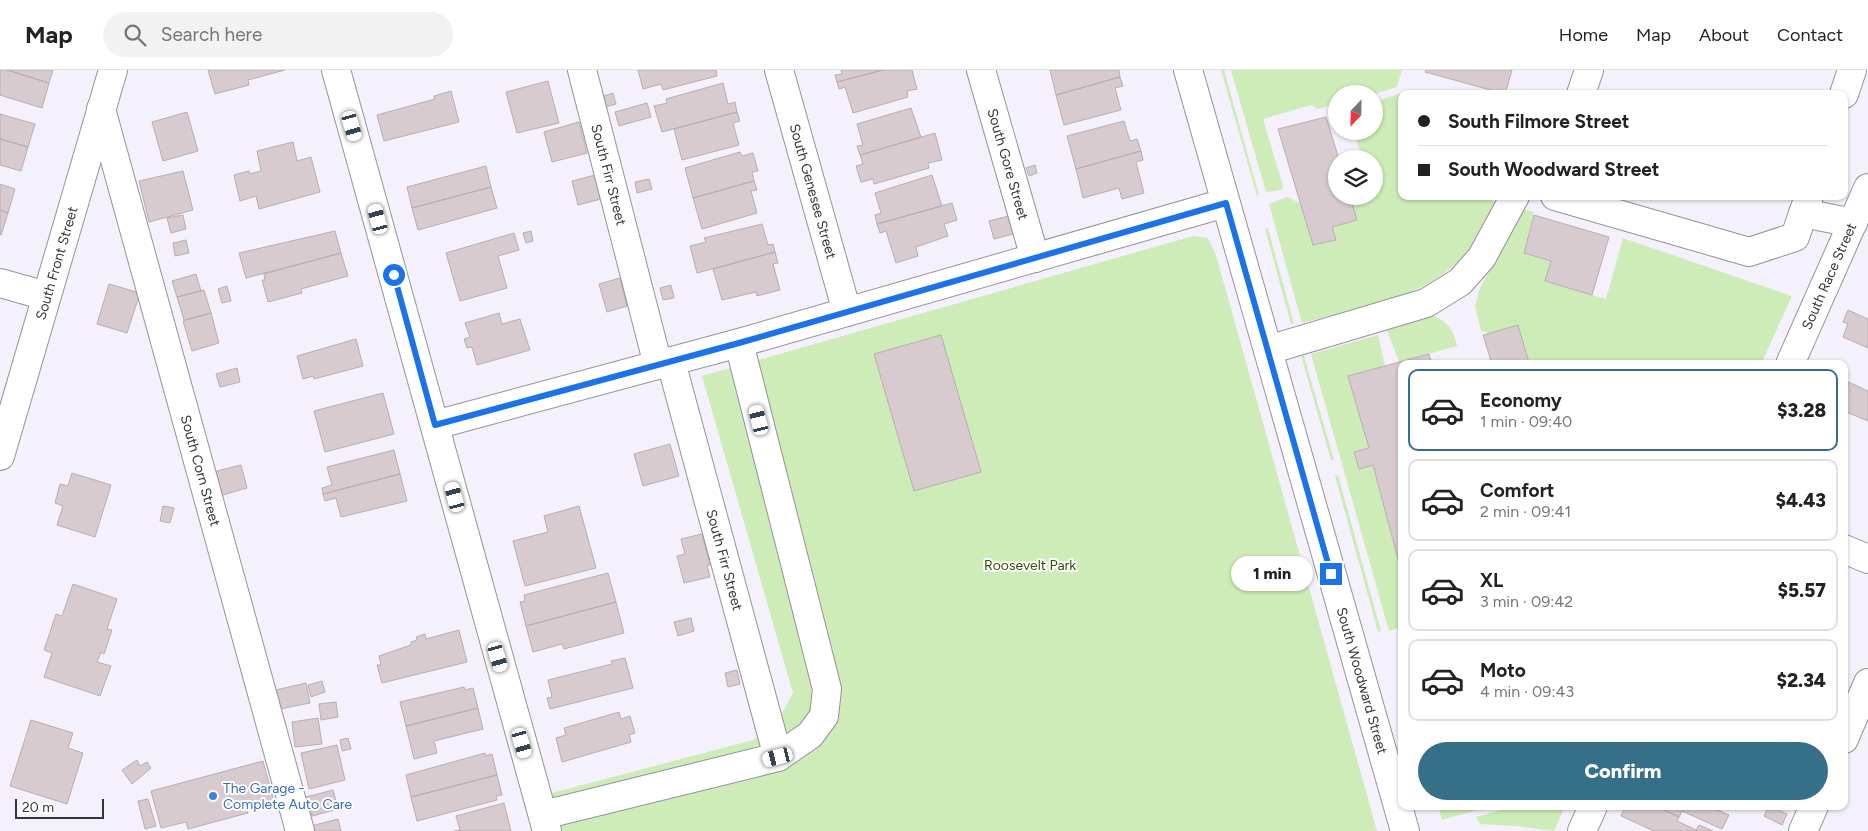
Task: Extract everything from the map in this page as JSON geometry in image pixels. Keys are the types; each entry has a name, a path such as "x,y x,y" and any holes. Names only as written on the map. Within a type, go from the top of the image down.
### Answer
{"street":[{"name":"South Front Street","path":"0,456 100,109 113,70"},
{"path":"336,70 545,823 778,757 810,735 824,716 827,689 739,343"},
{"name":"South Firr Street","path":"582,70 664,364 778,757"},
{"name":"South Genesee Street","path":"779,70 847,312"},
{"name":"South Gore Street","path":"981,70 1035,258"},
{"name":"South Woodward Street","path":"1188,70 1398,806"},
{"path":"1582,90 1589,70"},
{"name":"South Corn Street","path":"100,109 300,831"},
{"name":"South Race Street","path":"1792,360 1868,188"},
{"path":"1268,350 1426,303 1460,282 1482,257 1513,200"},
{"path":"1569,200 1749,252 1795,237 1806,205 1853,223"},
{"path":"435,425 739,343 1226,203"},
{"path":"0,283 46,296"},
{"path":"1848,551 1868,559"},
{"path":"1848,730 1868,683"},
{"name":"South Woodward Street","path":"1399,810 1405,831"},
{"path":"1582,831 1592,810"},
{"path":"1803,831 1812,810"}],"green space":[{"path":"1221,70 1224,70 1259,195 1257,196"},
{"path":"1231,70 1402,70 1397,87 1383,91 1383,85 1328,85 1328,106 1318,109 1311,105 1263,119 1283,186 1282,190 1266,192"},
{"path":"1398,94 1398,200 1490,200 1496,202 1482,233 1463,257 1442,275 1418,289 1391,299 1302,323 1269,204 1287,197 1300,203 1313,245 1336,240 1332,227 1345,205 1383,205 1383,150 1359,150 1357,140 1383,140 1383,99"},
{"path":"1522,209 1534,212 1524,253 1551,261 1545,281 1606,299 1623,238 1792,296 1763,360 1527,360 1518,326 1491,333 1481,331 1475,306 1480,288"},
{"path":"1268,228 1294,324 1291,324 1265,229"},
{"name":"Roosevelt Park","path":"1193,236 1208,238 1216,255 1377,831 562,831 552,793 753,740 776,724 793,693 702,376"},
{"path":"1432,315 1449,327 1454,335 1457,346 1406,360 1398,360 1385,325"},
{"path":"1378,335 1385,366 1348,376 1369,448 1354,453 1359,469 1373,465 1398,559 1398,628 1389,631 1311,354"},
{"path":"1302,349 1334,460 1331,460 1300,352"},
{"path":"1338,475 1381,631 1378,632 1335,476"},
{"path":"1439,810 1477,810 1442,820"},
{"path":"1501,810 1563,810 1554,831 1480,824 1476,817"}],"building":[{"path":"0,70 7,70 49,83 42,108 0,95"},
{"path":"7,70 53,70 49,83"},
{"path":"208,70 285,70 248,80 249,85 215,94"},
{"path":"638,70 716,70 717,76 663,90 661,84 643,89"},
{"path":"841,70 883,70 837,82 835,75 842,74"},
{"path":"883,70 912,70 917,89 907,91 908,97 853,113 845,87 839,89 837,82"},
{"path":"1050,70 1119,70 1120,77 1056,95"},
{"path":"1426,70 1512,70 1506,90 1490,90 1425,72"},
{"path":"1120,77 1123,86 1115,88 1121,110 1064,125 1056,95"},
{"path":"548,81 559,123 517,133 506,92"},
{"path":"723,83 728,104 735,102 737,112 662,132 654,106 667,103 666,99"},
{"path":"451,91 459,122 384,141 377,115 435,99 434,96"},
{"path":"613,93 616,104 606,107 604,96"},
{"path":"647,103 651,117 619,126 615,112"},
{"path":"911,108 921,137 860,155 857,146 863,145 857,124"},
{"path":"187,112 198,151 163,161 152,122"},
{"path":"737,112 740,121 733,123 739,145 682,160 674,129"},
{"path":"0,114 35,124 28,147 0,139"},
{"path":"1326,117 1328,140 1333,140 1336,150 1328,150 1328,205 1353,205 1357,220 1332,227 1336,240 1313,245 1278,129"},
{"path":"1124,121 1130,141 1137,139 1141,151 1076,169 1067,136"},
{"path":"579,122 587,153 552,162 544,132"},
{"path":"935,133 942,160 928,163 929,168 874,184 873,179 861,182 856,166 863,164 860,155"},
{"path":"0,139 28,147 21,171 0,165"},
{"path":"293,142 297,161 311,157 320,192 259,209 256,196 240,201 234,175 249,171 250,174 261,171 257,151"},
{"path":"1141,151 1143,160 1136,162 1144,193 1122,199 1119,188 1083,198 1076,169"},
{"path":"740,152 742,156 753,153 758,171 752,172 754,181 693,198 685,168"},
{"path":"1035,165 1037,173 1029,176 1026,168"},
{"path":"486,166 491,187 412,208 407,187"},
{"path":"183,171 193,210 149,222 139,181"},
{"path":"599,174 605,198 578,205 572,181"},
{"path":"932,175 942,206 877,224 875,215 881,213 875,193"},
{"path":"649,179 652,189 637,193 635,182"},
{"path":"754,181 757,190 751,191 757,213 702,229 693,198"},
{"path":"0,184 15,189 8,213 0,210"},
{"path":"491,187 497,208 418,230 412,208"},
{"path":"952,203 957,220 944,224 948,236 916,247 918,256 896,263 886,231 880,233 877,224"},
{"path":"0,210 8,213 1,235 0,235"},
{"path":"183,215 186,229 171,233 167,218"},
{"path":"1534,215 1609,237 1592,295 1545,281 1551,261 1524,253"},
{"path":"1009,216 1013,234 994,239 989,221"},
{"path":"762,224 768,245 773,244 775,252 697,273 690,246 706,242 704,238"},
{"path":"335,231 341,253 246,278 239,253"},
{"path":"531,231 533,241 526,243 523,233"},
{"path":"514,233 519,250 498,256 507,288 460,301 446,253"},
{"path":"186,240 189,253 175,256 173,243"},
{"path":"775,252 778,263 773,264 780,290 757,296 756,292 722,300 713,269"},
{"path":"341,253 348,276 301,289 302,293 268,302 262,280 265,280 264,274"},
{"path":"196,274 201,291 177,297 172,281"},
{"path":"620,278 627,306 607,312 599,284"},
{"path":"109,284 140,293 127,333 97,324"},
{"path":"671,285 674,298 663,300 660,288"},
{"path":"227,286 231,301 222,303 218,289"},
{"path":"204,290 211,313 184,320 177,297"},
{"path":"1848,310 1868,319 1868,348 1843,337 1848,324 1843,322"},
{"path":"211,313 219,343 192,351 183,321"},
{"path":"499,313 502,324 520,319 530,350 477,365 472,347 467,348 464,339 470,337 465,323"},
{"path":"1518,325 1528,360 1491,360 1483,335"},
{"path":"941,335 981,472 914,491 874,354"},
{"path":"356,339 363,366 314,379 313,376 303,379 297,356"},
{"path":"1429,354 1431,360 1407,360"},
{"path":"1398,362 1398,559 1373,465 1359,469 1354,452 1369,448 1348,376"},
{"path":"237,368 240,382 220,387 216,374"},
{"path":"1848,382 1868,391 1868,421 1848,413"},
{"path":"383,393 394,434 325,452 314,411"},
{"path":"670,444 679,476 643,486 634,454"},
{"path":"394,450 400,474 323,494 322,488 332,485 327,467"},
{"path":"241,465 247,488 219,496 213,472"},
{"path":"72,473 111,485 95,537 57,525 63,506 55,503 60,484 68,486"},
{"path":"400,474 407,501 341,517 336,498 325,501 323,494"},
{"path":"163,506 174,508 170,523 160,521"},
{"path":"579,506 596,568 525,586 513,541 548,532 544,516"},
{"path":"702,534 710,565 707,565 710,577 684,583 677,556 685,554 681,539"},
{"path":"608,573 616,602 526,626 520,602 525,601 524,595"},
{"path":"73,584 117,599 107,629 112,630 104,654 101,652 97,662 111,666 100,696 44,677 52,653 44,650 56,614 62,616"},
{"path":"616,602 624,633 564,649 562,644 533,652 526,626"},
{"path":"691,618 694,631 678,636 674,622"},
{"path":"459,630 467,662 382,683 377,665 381,665 379,656 411,645 411,642 417,640 416,637 425,634 426,639"},
{"path":"625,658 633,688 550,709 547,698 552,697 548,680 612,664 611,661"},
{"path":"737,670 740,684 728,687 725,673"},
{"path":"322,681 325,692 311,697 308,685"},
{"path":"306,683 310,703 280,709 276,690"},
{"path":"464,687 465,690 473,688 478,708 406,726 400,702"},
{"path":"336,702 338,717 321,720 319,704"},
{"path":"478,708 483,729 434,741 437,753 414,759 406,726"},
{"path":"619,712 621,719 630,716 635,733 629,735 631,742 562,762 556,738 566,735 564,728"},
{"path":"318,718 322,744 295,747 292,722"},
{"path":"31,720 73,733 68,748 83,753 67,804 10,786"},
{"path":"348,738 351,749 342,751 340,740"},
{"path":"337,745 345,780 309,789 301,753"},
{"path":"485,753 485,756 492,754 497,775 411,797 406,775"},
{"path":"137,760 140,766 147,762 151,768 132,784 122,770"},
{"name":"The Garage - Complete Auto Care","path":"263,761 274,802 247,809 248,813 188,829 186,822 161,828 151,791"},
{"path":"497,775 502,795 496,796 497,800 417,821 411,797"},
{"path":"333,790 338,809 312,816 306,797"},
{"path":"148,799 156,826 145,829 138,801"},
{"path":"504,803 511,831 454,831 460,830 456,816"},
{"path":"1623,810 1664,810 1679,817 1677,821 1696,830 1699,825 1713,831 1654,831 1621,816"},
{"path":"1664,810 1717,810 1729,815 1722,829 1682,811 1679,817"},
{"path":"1767,810 1778,810 1787,814 1782,825 1764,816"},
{"path":"338,819 341,831 313,831 311,826"}],"place":[{"name":"The Garage - Complete Auto Care","path":"213,796"}],"route":[{"path":"394,275 435,425 739,343 1226,203 1331,574"}]}
